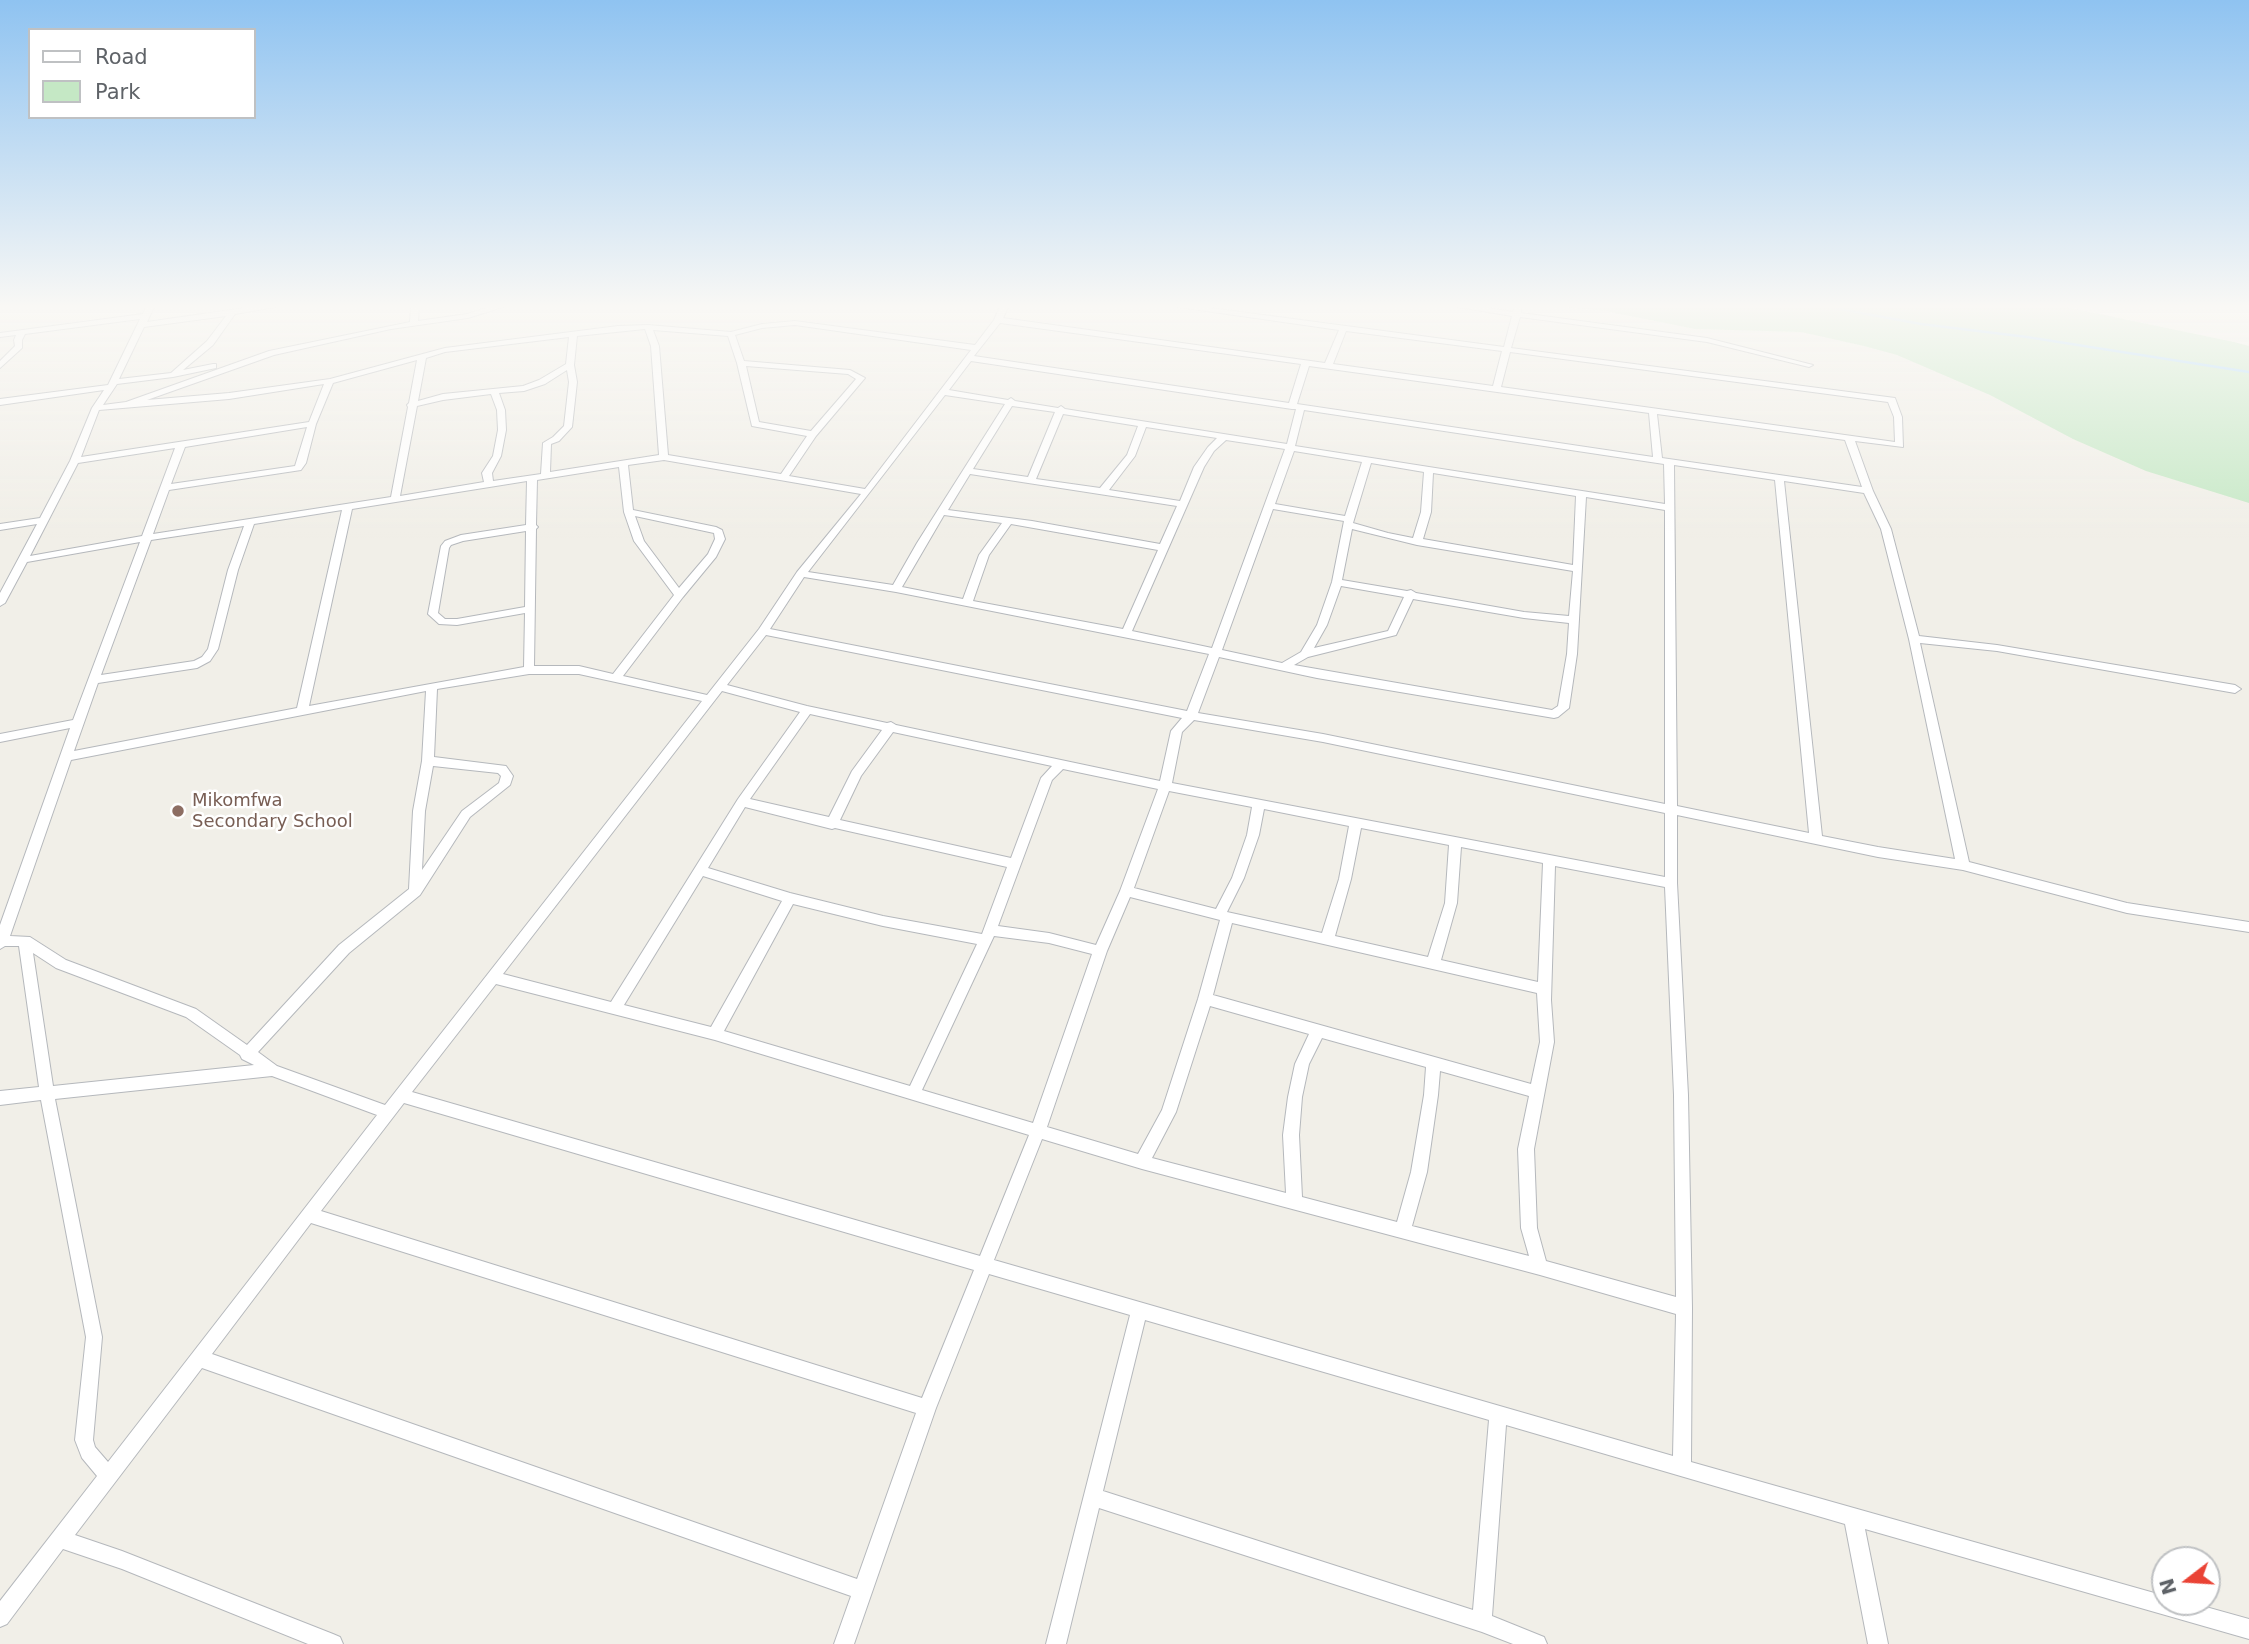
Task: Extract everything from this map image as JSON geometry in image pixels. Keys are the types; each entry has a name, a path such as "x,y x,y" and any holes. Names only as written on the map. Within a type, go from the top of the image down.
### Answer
{"street":[{"path":"0,402 112,384"},
{"path":"0,603 75,461 96,408 112,384"},
{"path":"127,404 185,384"},
{"path":"96,408 229,396 312,384"},
{"path":"165,488 298,468 329,384"},
{"path":"395,499 416,384"},
{"path":"411,405 443,397 495,393 534,384"},
{"path":"545,475 547,443 556,439 568,426 573,384"},
{"path":"658,384 664,457"},
{"path":"746,384 755,424 813,434"},
{"path":"783,478 813,434 857,384"},
{"path":"0,1618 763,631 801,574 949,384"},
{"path":"1156,384 1296,407 1868,491"},
{"path":"844,1644 927,1408 1038,1131 1100,951 1126,891 1165,786 1177,731 1191,716 1270,506 1290,449 1301,384"},
{"path":"1452,384 1653,413 1900,444 1894,401 1760,384"},
{"path":"1496,390 1497,384"},
{"path":"943,392 1670,508"},
{"path":"488,484 487,473 497,456 502,430 501,410 495,393"},
{"path":"896,589 922,542 1011,401"},
{"path":"1031,480 1062,409"},
{"path":"1653,413 1664,460 1670,508 1671,883 1681,1094 1684,1308 1682,1468"},
{"path":"75,461 312,424"},
{"path":"1103,491 1131,456 1143,424"},
{"path":"1126,633 1199,467 1211,449 1225,436"},
{"path":"1849,438 1868,491 1886,529 1914,639 1962,865"},
{"path":"181,445 78,723 69,756 1,943 25,941 61,964 191,1013 247,1055 272,1070 389,1113"},
{"path":"22,560 664,457 867,492"},
{"path":"1305,654 1322,625 1337,582 1348,522 1367,460"},
{"path":"623,463 629,512 639,541 679,595"},
{"path":"1417,542 1426,512 1429,470"},
{"path":"969,471 1183,504"},
{"path":"529,670 533,477"},
{"path":"1779,477 1816,838"},
{"path":"801,574 896,589 1126,633 1286,665 1317,674 1554,714 1563,708 1575,620 1581,493"},
{"path":"302,711 348,506"},
{"path":"1270,506 1348,522 1417,542 1578,569"},
{"path":"617,677 713,555 720,539 719,532 629,512"},
{"path":"943,512 1164,548"},
{"path":"0,527 43,520"},
{"path":"967,603 984,555 1007,521"},
{"path":"96,680 197,664 206,659 213,649 233,570 250,522"},
{"path":"531,609 457,622 443,622 433,614 444,548 447,544 461,538 533,527"},
{"path":"0,573 16,571"},
{"path":"1337,582 1524,615 1575,620"},
{"path":"1286,665 1305,654 1392,633 1411,593"},
{"path":"763,631 1191,716 1323,738 1878,852 1962,865 2102,903 2249,927"},
{"path":"1914,639 1997,648 2235,689"},
{"path":"69,756 529,670 579,670 710,699"},
{"path":"415,891 419,811 428,761 432,686"},
{"path":"719,686 807,710 1165,786 1671,883"},
{"path":"615,1007 742,802 807,710"},
{"path":"0,738 78,723"},
{"path":"832,824 856,775 891,726"},
{"path":"247,1055 344,949 415,891 466,814 504,785 507,776 502,768 428,761"},
{"path":"914,1092 988,935 1047,778 1062,763"},
{"path":"742,802 1016,864"},
{"path":"1142,1162 1170,1112 1205,999 1223,916 1253,835 1259,804"},
{"path":"1327,939 1345,879 1356,822"},
{"path":"1433,963 1451,903 1455,841"},
{"path":"1540,1266 1529,1228 1526,1149 1547,1042 1544,989 1549,860"},
{"path":"700,870 790,898 883,921 988,935 1049,938 1100,951"},
{"path":"1126,891 1223,916 1544,989"},
{"path":"715,1034 790,898"},
{"path":"25,941 47,1093 94,1337 84,1440 88,1452 108,1476"},
{"path":"495,978 715,1034 1142,1162 1540,1266 1684,1308"},
{"path":"1205,999 1537,1092"},
{"path":"1294,1202 1291,1135 1295,1097 1302,1065 1318,1031"},
{"path":"1403,1230 1419,1171 1431,1095 1433,1063"},
{"path":"0,1098 272,1070"},
{"path":"403,1096 1498,1415 2249,1629"},
{"path":"309,1215 927,1408"},
{"path":"1056,1644 1139,1311"},
{"path":"200,1358 864,1591"},
{"path":"1482,1622 1498,1415"},
{"path":"1094,1497 1482,1622 1537,1644"},
{"path":"1853,1515 1878,1644"},
{"path":"60,1539 122,1560 333,1644"}],"green space":[{"path":"1964,384 2249,384 2249,503 2146,471 2073,439"}],"place":[{"name":"Mikomfwa Secondary School","path":"178,811"}]}
